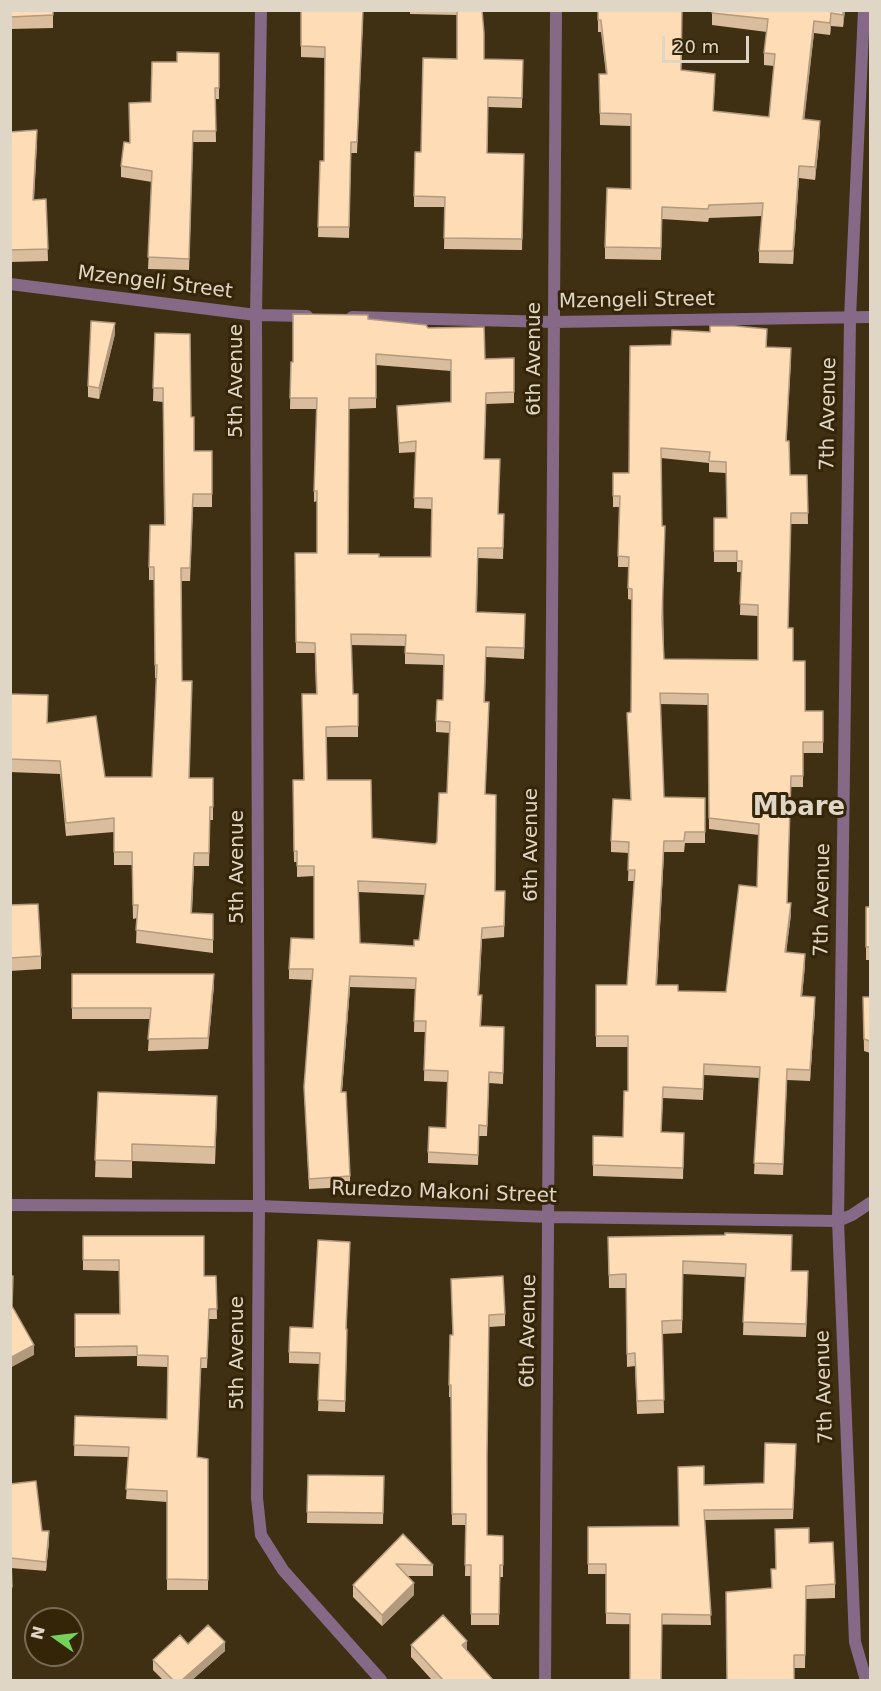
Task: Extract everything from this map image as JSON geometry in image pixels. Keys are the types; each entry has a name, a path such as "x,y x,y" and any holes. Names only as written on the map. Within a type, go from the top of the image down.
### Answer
{"street":[{"name":"5th Avenue","path":"261,10 256,315 259,1206 257,1498 261,1535 283,1570 381,1680"},
{"name":"6th Avenue","path":"545,1680 556,10"},
{"name":"7th Avenue","path":"864,10 850,318 838,1221 855,1642 866,1680"},
{"name":"Mzengeli Street","path":"10,284 256,315 554,321 870,317"},
{"name":"Ruredzo Makoni Street","path":"10,1205 259,1206 549,1217 838,1221 870,1203"}],"building":[{"path":"10,10 53,10 53,15 10,17"},
{"path":"301,10 363,10 357,142 351,142 349,227 318,227 320,161 324,161 325,47 301,46"},
{"path":"457,10 482,10 484,59 523,60 522,98 488,97 487,153 524,154 522,239 444,238 445,197 414,196 415,152 421,152 423,58 457,59"},
{"path":"598,10 682,10 681,70 715,74 713,111 769,117 775,54 764,53 768,19 712,13 713,10 843,10 843,15 831,13 830,23 814,21 803,119 820,121 815,167 799,166 793,251 759,251 763,203 709,205 708,209 662,207 661,248 605,247 607,188 631,189 631,114 600,113 599,74 607,74"},
{"path":"177,52 219,53 219,88 215,88 216,131 193,131 189,259 148,257 152,171 121,166 124,142 130,143 129,103 151,102 152,62 177,62"},
{"path":"37,130 33,200 46,199 48,249 10,250 10,132"},
{"path":"293,314 368,315 368,319 426,325 428,328 484,327 485,359 514,358 514,392 486,393 484,459 500,459 498,514 504,514 503,548 478,548 476,612 525,614 524,648 486,647 484,702 489,702 485,794 496,795 495,891 505,891 504,926 482,928 478,995 482,995 480,1026 504,1027 503,1073 489,1072 487,1126 479,1125 478,1155 428,1152 429,1127 446,1128 448,1071 424,1070 426,1021 414,1021 416,978 350,976 341,1092 346,1092 350,1176 309,1179 304,1087 313,969 289,969 291,938 314,939 314,866 297,866 297,851 294,851 293,780 304,780 302,694 317,694 315,643 296,642 295,553 317,553 317,491 314,491 317,398 290,398 291,362 293,362","holes":["376,354 451,360 451,402 397,406 399,443 416,441 414,498 432,498 431,557 379,557 379,554 348,554 349,398 376,398","351,634 406,635 405,653 444,655 443,700 437,700 436,721 450,722 447,793 439,793 437,842 435,844 372,838 371,780 327,780 326,727 358,726 358,694 353,694","358,881 426,884 419,940 414,940 414,946 360,943"]},
{"path":"91,321 115,323 99,388 88,386"},
{"path":"710,326 767,329 766,347 791,348 786,441 789,441 790,475 807,475 808,513 791,513 788,628 793,628 793,661 805,661 805,711 823,711 823,742 803,742 803,776 791,776 787,903 791,903 785,952 805,954 801,996 815,997 810,1070 787,1069 783,1164 754,1163 760,1067 704,1064 703,1089 663,1087 661,1132 684,1133 683,1168 593,1165 593,1136 623,1137 624,1091 628,1091 628,1036 596,1036 596,985 627,985 635,870 628,870 629,842 611,841 613,799 631,800 627,713 631,712 632,589 628,588 629,557 618,556 620,496 613,496 613,473 629,473 630,346 671,345 672,330 710,332","holes":["661,448 710,452 709,461 726,462 727,518 714,518 714,551 737,551 737,561 742,561 740,604 758,605 758,660 664,659 662,618 665,526 662,526","660,693 708,694 709,818 759,824 757,887 739,885 726,992 678,991 678,985 656,985 664,841 684,841 685,832 705,832 705,798 664,797"]},
{"path":"155,333 190,334 191,417 194,417 194,451 212,451 212,494 193,494 190,568 181,568 182,681 192,681 189,778 213,778 209,853 194,853 191,913 213,914 213,940 136,930 138,905 133,905 132,852 114,852 114,818 66,823 60,761 10,759 10,694 48,695 47,723 96,716 105,777 152,777 157,665 155,665 154,567 149,567 150,525 165,525 163,388 153,388"},
{"path":"38,904 41,956 10,958 10,905"},
{"path":"866,907 870,907 870,947 866,947"},
{"path":"72,974 214,974 208,1038 148,1039 151,1008 72,1008"},
{"path":"863,997 870,997 870,1041 864,1039"},
{"path":"98,1092 217,1096 215,1147 132,1144 132,1161 95,1160"},
{"path":"725,1233 792,1235 791,1271 808,1271 806,1324 743,1322 746,1264 683,1261 682,1320 662,1321 664,1400 637,1401 635,1353 627,1354 626,1274 609,1275 608,1237 725,1235"},
{"path":"83,1236 204,1236 204,1276 216,1276 217,1309 209,1309 207,1358 201,1358 197,1457 208,1459 208,1580 167,1579 167,1491 126,1489 129,1447 74,1445 75,1416 167,1419 168,1356 137,1355 137,1346 75,1347 75,1314 120,1314 119,1260 83,1260"},
{"path":"318,1240 350,1242 345,1401 318,1400 320,1353 289,1352 290,1327 313,1328"},
{"path":"10,1276 13,1276 12,1306 34,1345 10,1358"},
{"path":"503,1276 505,1314 489,1315 487,1453 487,1535 503,1536 499,1614 471,1614 471,1565 465,1565 466,1514 452,1514 451,1385 449,1385 450,1335 453,1335 451,1279"},
{"path":"765,1443 796,1444 793,1509 704,1510 711,1615 662,1614 661,1680 630,1680 630,1614 606,1613 606,1564 588,1564 588,1527 679,1526 678,1467 704,1466 704,1485 764,1483"},
{"path":"308,1475 384,1476 383,1513 307,1512"},
{"path":"36,1481 42,1531 49,1531 46,1562 11,1558 12,1587 10,1587 10,1484"},
{"path":"809,1528 809,1543 833,1542 835,1584 806,1586 805,1655 794,1655 794,1680 727,1680 726,1592 772,1588 771,1569 776,1569 775,1529"},
{"path":"403,1534 433,1565 396,1564 414,1583 382,1615 353,1585"},
{"path":"443,1615 467,1641 462,1645 493,1680 443,1680 411,1645"},
{"path":"208,1625 225,1642 182,1680 173,1680 153,1660 180,1635 188,1644"}],"district":[{"name":"Mbare","path":"799,808"}]}
